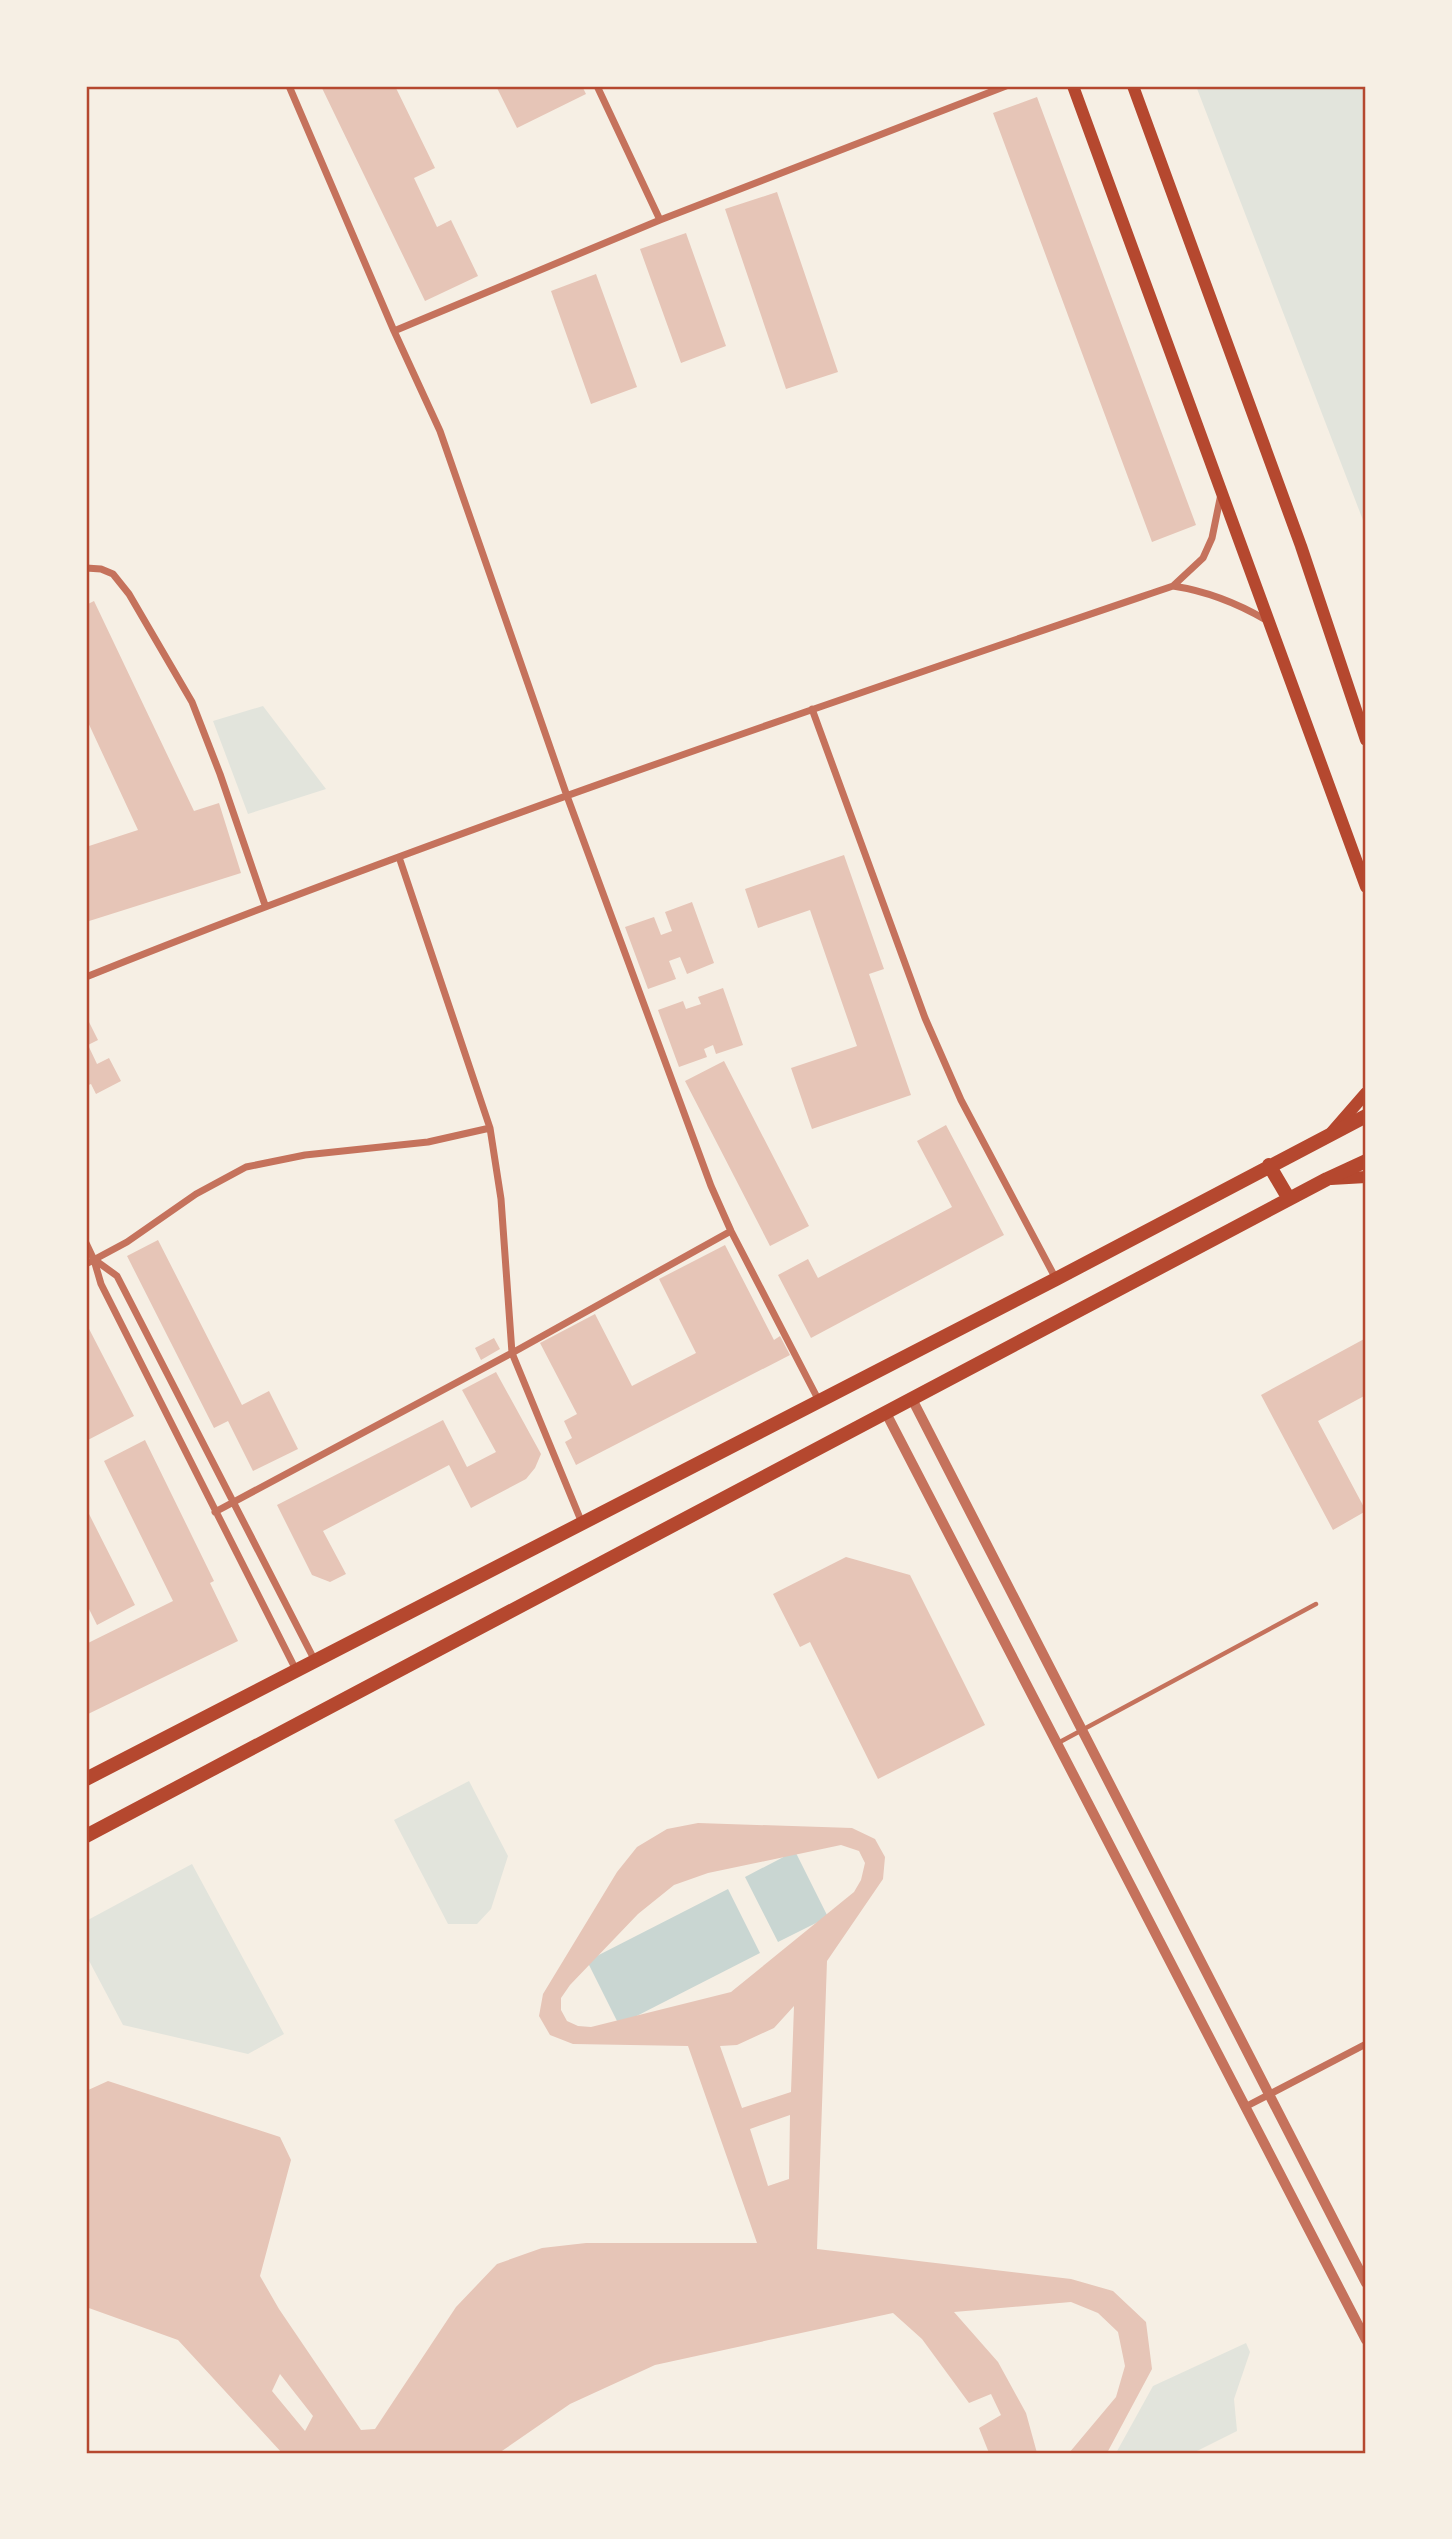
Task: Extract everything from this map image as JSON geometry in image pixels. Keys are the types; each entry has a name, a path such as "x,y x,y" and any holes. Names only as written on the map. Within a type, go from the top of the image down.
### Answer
{"main road":[{"path":"1073,86 1268,620 1360,852 1366,887"},
{"path":"1133,86 1301,546 1366,740"},
{"path":"1332,1132 1366,1093"},
{"path":"86,1779 1056,1279 1366,1116"},
{"path":"86,1836 1289,1199 1366,1161"},
{"path":"1269,1165 1289,1199"},
{"path":"1327,1179 1366,1177"}],"street":[{"path":"289,86 440,431 567,796 711,1186 731,1231 819,1401"},
{"path":"597,86 660,220"},
{"path":"394,331 660,220 1006,86"},
{"path":"86,977 265,905 567,796 1173,586 1203,558 1212,538 1222,490"},
{"path":"86,568 101,569 113,574 129,594 192,702 265,905"},
{"path":"1173,586 1198,590 1240,605 1268,620"},
{"path":"813,709 925,1018 961,1100 1056,1279"},
{"path":"399,857 490,1128 501,1199 512,1353 582,1523"},
{"path":"86,1264 127,1242 196,1194 246,1167 305,1154 428,1142 490,1128"},
{"path":"215,1512 512,1353 731,1231"},
{"path":"86,1243 101,1284 296,1670"},
{"path":"94,1260 117,1276 315,1661"},
{"path":"912,1399 1366,2283"},
{"path":"886,1413 1366,2340"},
{"path":"1245,2106 1366,2044"}],"lane":[{"path":"1057,1743 1316,1604"}],"shaded area":[{"path":"1196,86 1366,86 1366,528"},
{"path":"263,706 326,789 248,814 213,721"},
{"path":"469,1781 508,1856 491,1909 477,1924 448,1924 394,1820"},
{"path":"795,1851 828,1917 778,1942 745,1877"},
{"path":"192,1864 284,2034 248,2054 123,2025 86,1955 86,1921"},
{"path":"728,1889 760,1953 619,2025 587,1961"},
{"path":"1246,2343 1250,2352 1234,2399 1237,2431 1193,2453 1116,2453 1153,2386"}],"building":[{"path":"321,86 395,86 435,168 414,178 437,227 451,220 478,276 425,301"},
{"path":"496,86 582,86 586,94 517,128"},
{"path":"1037,97 1196,525 1152,542 993,113"},
{"path":"777,192 838,372 786,389 725,209"},
{"path":"686,233 726,346 681,363 640,249"},
{"path":"596,274 637,387 591,404 551,291"},
{"path":"94,601 194,811 219,803 241,873 86,922 86,847 138,830 86,718 86,605"},
{"path":"844,855 884,969 869,974 911,1095 812,1129 791,1068 857,1046 810,910 758,928 745,889"},
{"path":"692,902 714,963 687,974 680,957 669,961 676,979 648,989 625,927 654,917 661,935 672,931 665,912"},
{"path":"723,988 743,1045 716,1054 713,1045 704,1049 707,1057 679,1067 658,1010 683,1001 686,1009 701,1004 698,997"},
{"path":"88,1020 98,1040 88,1045 97,1064 109,1058 121,1081 96,1094 91,1084 86,1086"},
{"path":"724,1061 809,1226 770,1246 685,1081"},
{"path":"946,1125 1004,1235 811,1338 778,1275 808,1259 818,1278 952,1207 917,1141"},
{"path":"158,1240 242,1405 269,1391 298,1449 253,1471 228,1421 214,1428 127,1256"},
{"path":"725,1245 774,1340 780,1336 790,1355 576,1465 565,1442 572,1438 564,1421 577,1414 540,1343 595,1314 632,1386 696,1353 659,1279"},
{"path":"86,1323 134,1416 86,1441"},
{"path":"494,1338 500,1349 481,1360 475,1348"},
{"path":"1366,1338 1366,1395 1318,1421 1366,1511 1333,1530 1261,1395"},
{"path":"496,1372 541,1454 526,1479 471,1508 449,1465 323,1531 346,1574 330,1582 312,1575 277,1505 443,1420 467,1467 496,1452 462,1390"},
{"path":"145,1440 214,1581 210,1583 238,1641 86,1715 86,1644 173,1601 104,1461"},
{"path":"86,1508 135,1605 97,1625 86,1603"},
{"path":"846,1557 910,1575 985,1725 878,1779 810,1642 800,1647 773,1594"},
{"path":"698,1823 852,1828 875,1839 885,1857 883,1879 827,1961 817,2249 1071,2279 1113,2291 1146,2322 1152,2369 1107,2453 1069,2453 1116,2397 1125,2366 1118,2332 1098,2313 1071,2302 954,2312 998,2362 1026,2413 1037,2453 989,2453 979,2428 1001,2415 991,2394 969,2403 922,2339 893,2313 655,2365 570,2404 499,2453 282,2453 178,2340 86,2307 86,2091 108,2081 280,2137 291,2160 260,2276 279,2309 361,2430 375,2429 456,2307 497,2264 542,2248 586,2243 757,2243 688,2046 573,2044 550,2035 539,2016 543,1994 617,1872 637,1847 667,1829","holes":["841,1845 859,1851 865,1863 861,1880 854,1892 731,1992 591,2027 578,2026 567,2021 561,2010 561,1998 570,1985 638,1914 674,1885 708,1873","794,2006 791,2092 742,2108 720,2046 737,2045 774,2028","790,2115 789,2179 768,2186 750,2129","280,2374 313,2416 305,2431 272,2391"]}]}
